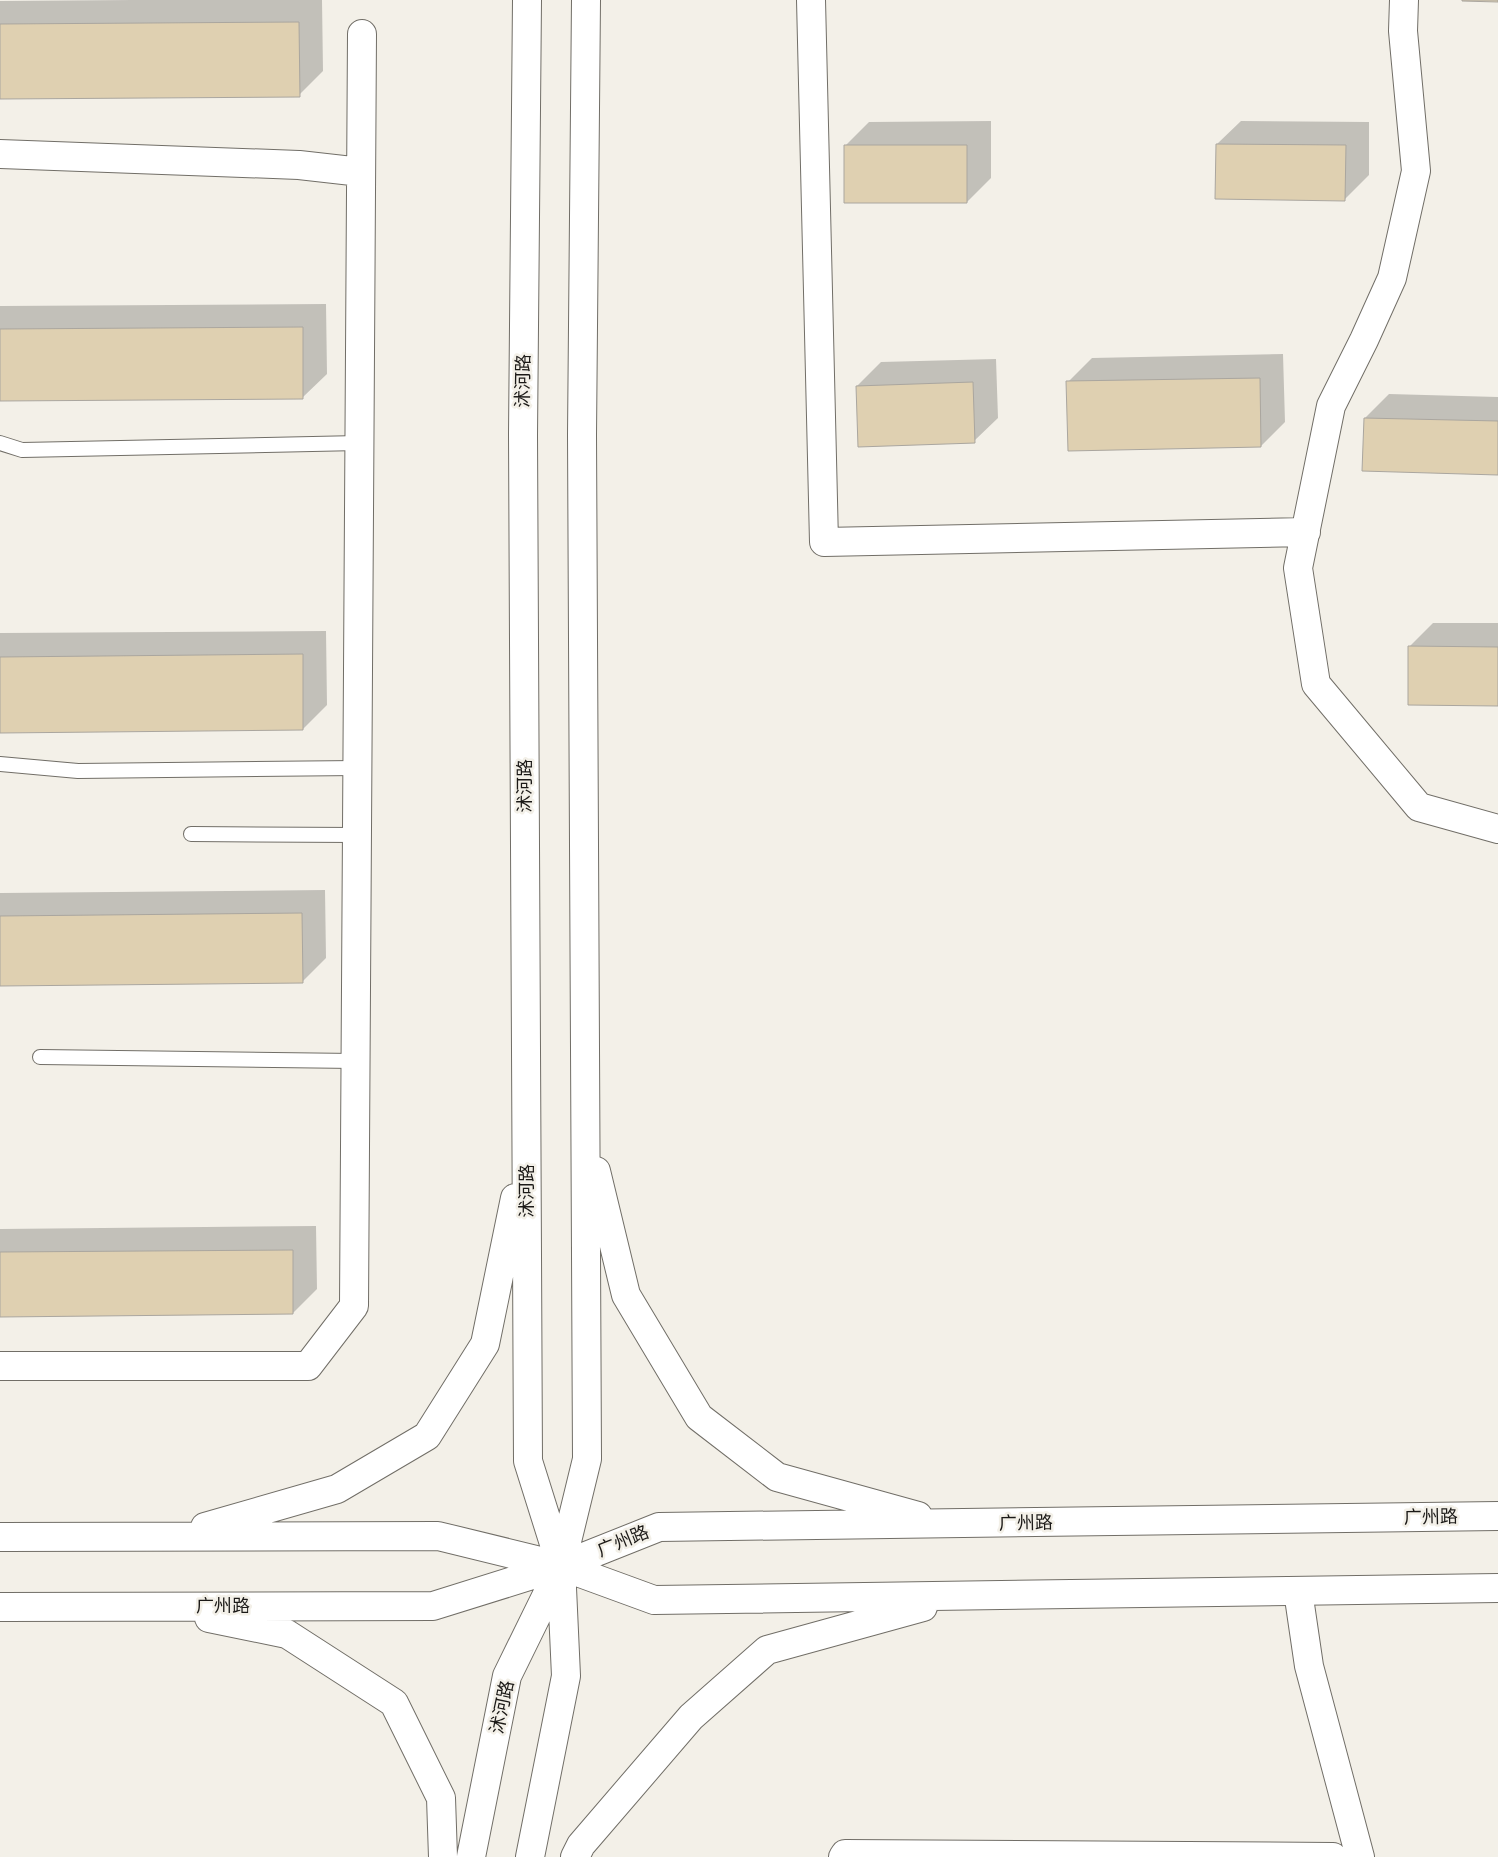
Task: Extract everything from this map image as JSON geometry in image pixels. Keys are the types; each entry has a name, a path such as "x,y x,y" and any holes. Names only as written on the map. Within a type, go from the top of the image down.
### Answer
{"main road":[{"name":"沭河路","path":"527,0 523,425 528,1461 561,1566 566,1676 530,1857"},
{"name":"沭河路","path":"471,1857 508,1676 561,1566 587,1459 582,425 586,0"},
{"path":"811,0 824,542 1306,532"},
{"path":"1404,0 1403,31 1416,171 1392,278 1331,406 1298,568 1316,684 1419,806 1498,829"},
{"path":"0,1366 308,1366 354,1306 362,34"},
{"path":"0,154 299,165 361,172"},
{"path":"585,1127 626,1295 699,1416 777,1477 949,1524"},
{"path":"174,1536 337,1489 427,1436 485,1344 526,1142"},
{"name":"广州路","path":"0,1607 433,1606 561,1566 659,1527 1498,1516"},
{"name":"广州路","path":"0,1537 438,1536 561,1566 654,1600 1498,1588"},
{"path":"1298,1591 1309,1666 1360,1857"},
{"path":"575,1857 581,1846 690,1717 767,1650 961,1596"},
{"path":"149,1606 287,1634 394,1703 441,1798 443,1857"},
{"path":"843,1857 845,1854 1333,1857"}],"lane":[{"path":"0,444 22,450 359,443"},
{"path":"0,764 78,770 357,768"},
{"path":"191,834 357,835"},
{"path":"40,1057 355,1061"}],"building":[{"path":"1498,0 1498,2 1462,1"},
{"path":"299,22 300,97 0,99 0,24"},
{"path":"1216,144 1346,145 1345,201 1215,199"},
{"path":"844,145 967,145 967,203 844,203"},
{"path":"303,327 303,399 0,401 0,329"},
{"path":"1260,378 1261,447 1068,451 1066,381"},
{"path":"973,382 975,443 858,447 856,386"},
{"path":"1364,418 1498,421 1498,475 1362,471"},
{"path":"1408,646 1498,647 1498,706 1408,705"},
{"path":"303,654 303,730 0,733 0,657"},
{"path":"302,913 303,983 0,986 0,916"},
{"path":"293,1250 293,1314 0,1317 0,1252"}]}
